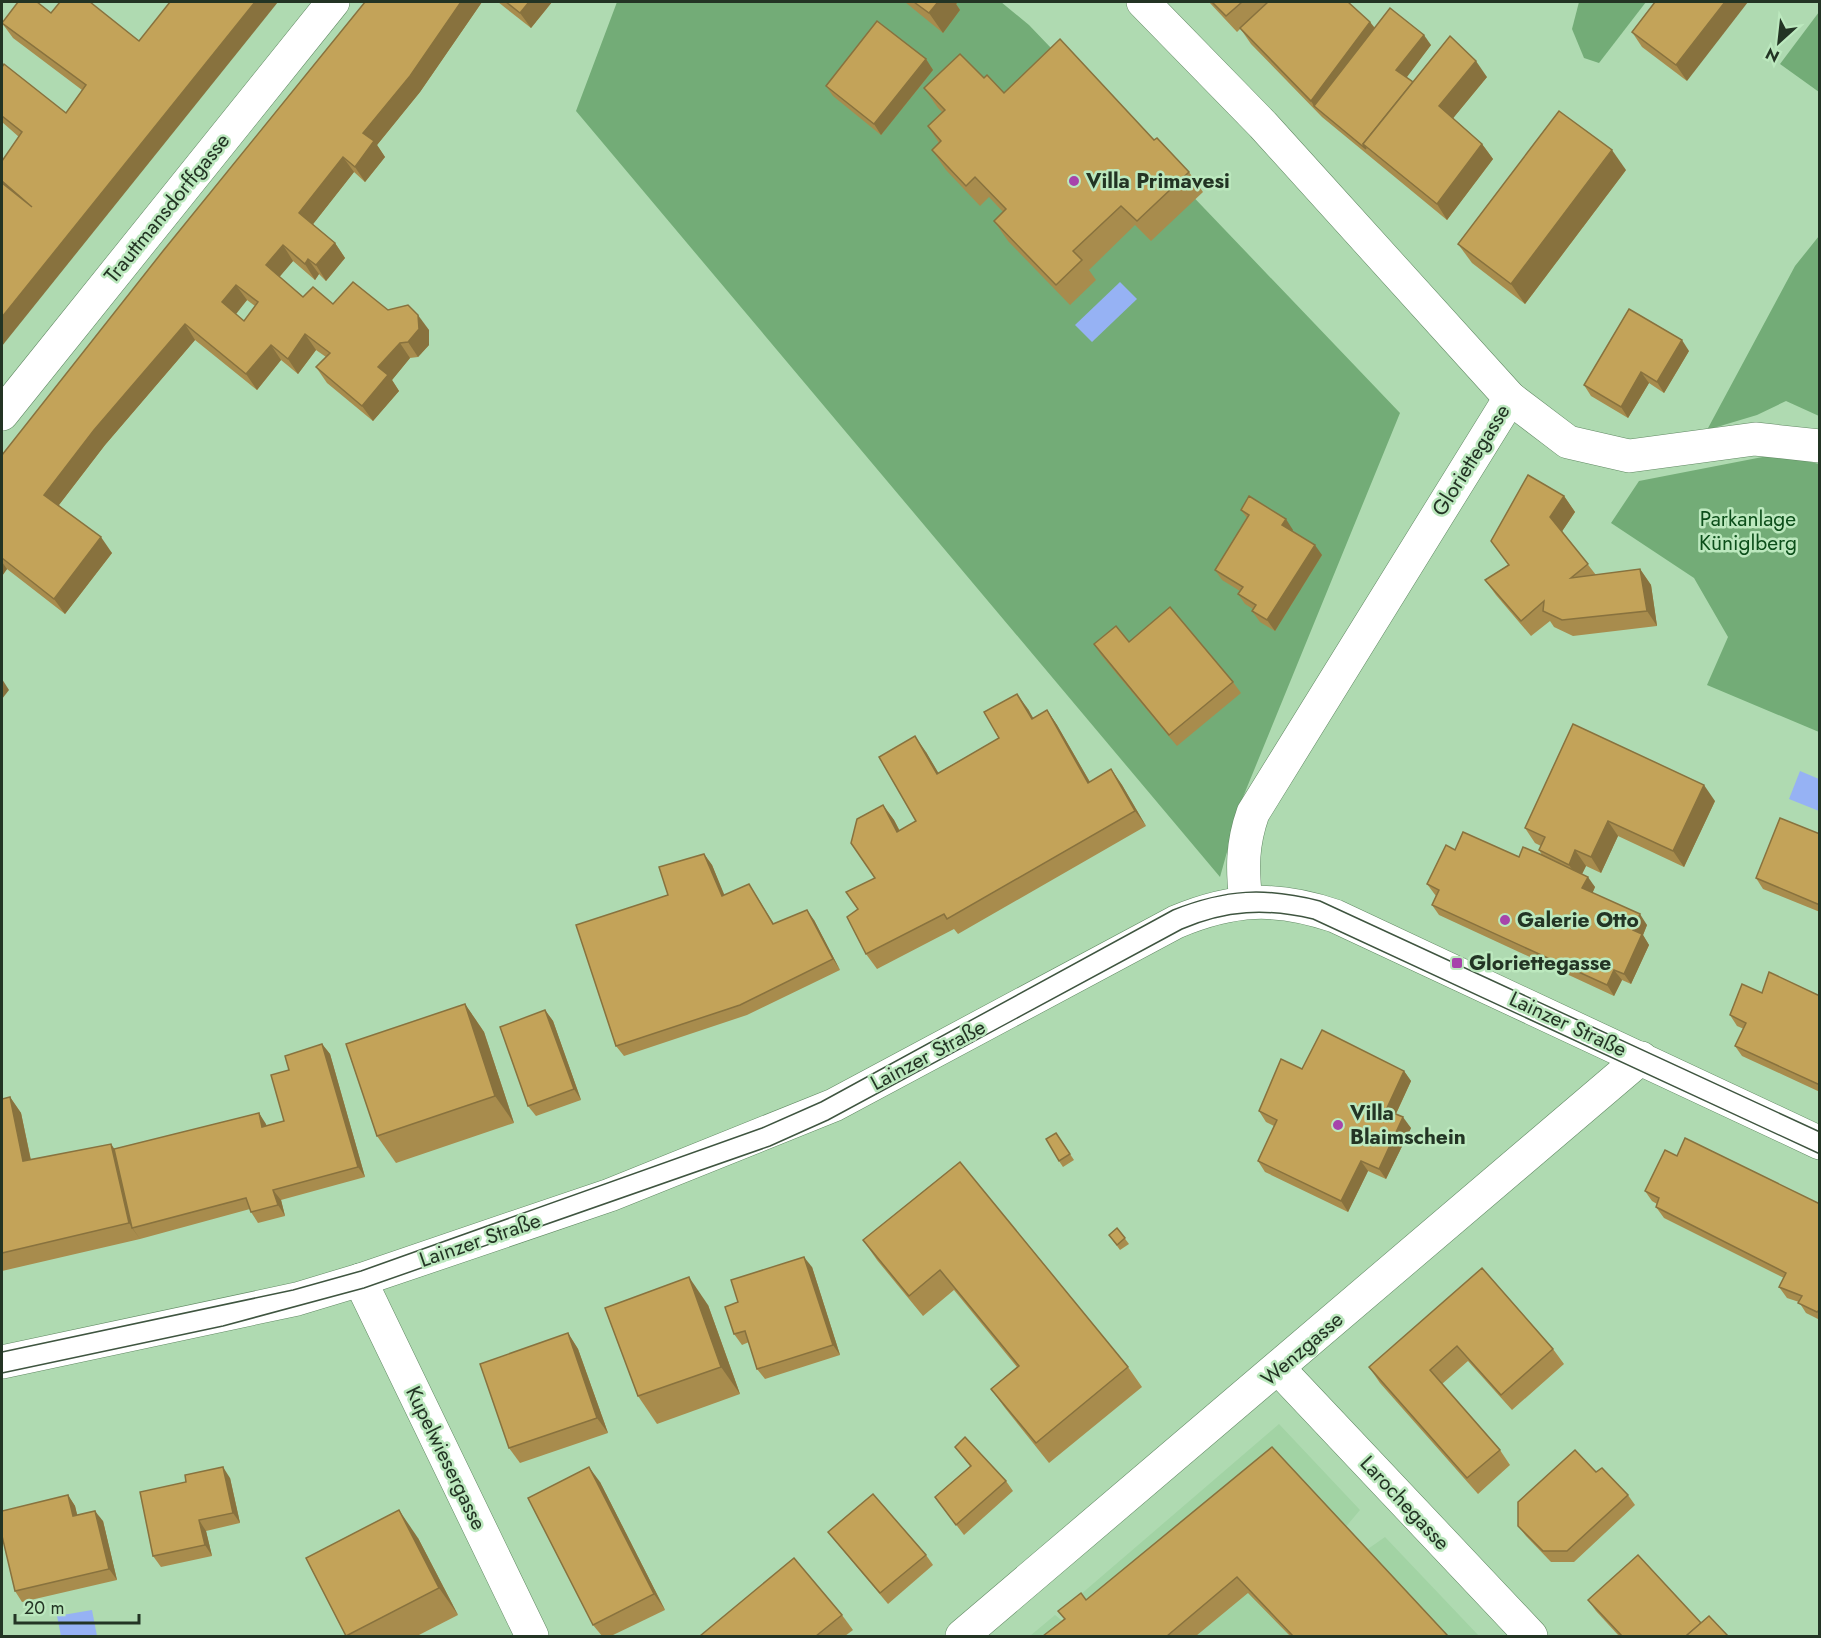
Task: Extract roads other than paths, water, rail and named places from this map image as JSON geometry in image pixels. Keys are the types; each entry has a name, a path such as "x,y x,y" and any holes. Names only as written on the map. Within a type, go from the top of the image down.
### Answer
{"street":[{"name":"Trauttmansdorffgasse","path":"2,414 333,2"},
{"name":"Gloriettegasse","path":"1143,2 1263,125 1510,398 1253,813 1245,836 1242,860 1246,902"},
{"path":"1510,398 1568,442 1629,456 1755,439 1820,446"},
{"name":"Lainzer Straße","path":"2,1362 297,1299 360,1280 610,1195 834,1105 1176,922 1208,908 1246,902 1287,903 1335,916 1820,1143"},
{"name":"Wenzgasse","path":"962,1636 1280,1369 1641,1058"},
{"name":"Kupelwiesergasse","path":"360,1280 532,1636"},
{"name":"Larochegasse","path":"1280,1369 1531,1636"}],"water":[{"path":"1120,282 1137,299 1092,342 1075,325"},
{"path":"1800,771 1819,779 1819,811 1789,799"},
{"path":"92,1610 97,1636 61,1636 57,1616"}],"tram line":[{"path":"2,1352 293,1290 361,1271 762,1128 821,1102 1173,910 1228,894 1263,892 1320,901 1820,1132"},
{"path":"2,1373 223,1326 364,1288 770,1146 828,1120 1182,929 1214,918 1246,913 1279,913 1313,919 1820,1154"}],"place":[{"name":"Villa Primavesi","path":"1074,181"},
{"name":"Galerie Otto","path":"1505,920"},
{"name":"Gloriettegasse","path":"1457,963"},
{"name":"Villa Blaimschein","path":"1338,1125"}],"park label":[{"name":"Parkanlage Küniglberg","path":"1748,531"}]}
